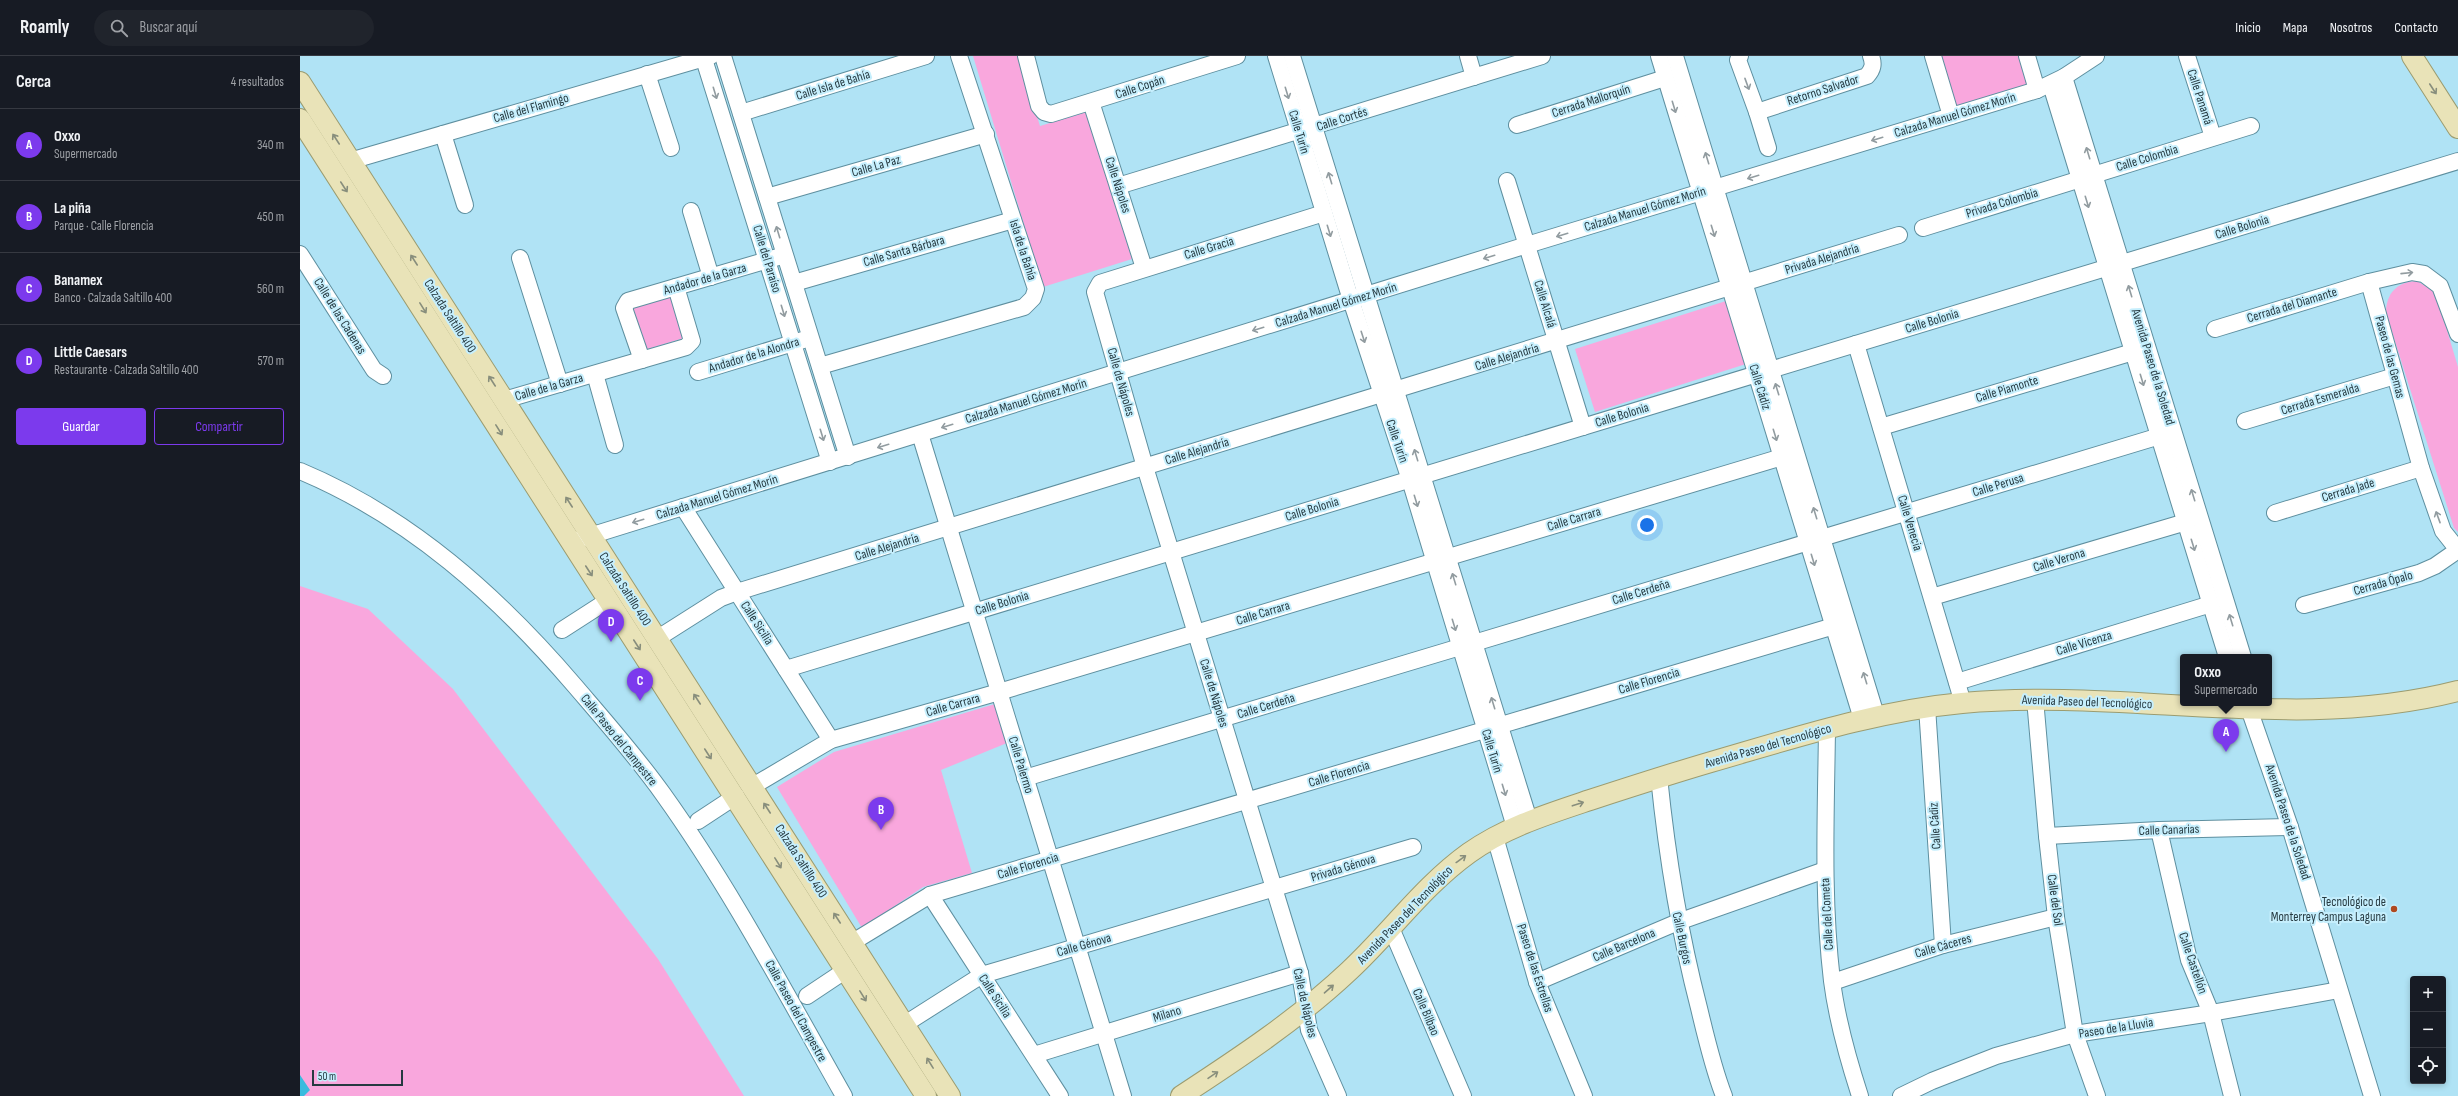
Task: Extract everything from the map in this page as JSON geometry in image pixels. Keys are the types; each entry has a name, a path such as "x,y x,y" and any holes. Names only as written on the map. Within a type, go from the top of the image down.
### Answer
{"main road":[{"path":"2412,56 2458,128"},
{"name":"Calzada Saltillo 400","path":"300,82 590,535 753,786 950,1096"},
{"name":"Calzada Saltillo 400","path":"300,119 412,290 607,601 736,796 926,1096"},
{"name":"Avenida Paseo del Tecnológico","path":"2265,706 2329,710 2375,707 2425,699 2458,691"},
{"name":"Avenida Paseo del Tecnológico","path":"1181,1096 1259,1044 1354,967 1427,888 1451,866 1495,837 1522,823 1659,777 1869,717 1928,706 2036,699 2180,703"}],"street":[{"name":"Calle del Paraíso","path":"723,56 848,457"},
{"name":"Calle Isla de Bahía","path":"741,113 926,56"},
{"name":"Isla de la Bahía","path":"820,366 1024,307 1033,298 1036,289 959,56"},
{"name":"Calle Copán","path":"1026,56 1039,106 1044,112 1051,114 1237,56"},
{"name":"Calle Turín","path":"1276,56 1307,130 1358,298 1381,395 1416,478"},
{"name":"Calle Turín","path":"1292,56 1324,213 1396,390 1416,478 1522,823"},
{"path":"1468,56 1474,77"},
{"name":"Calle Cortés","path":"1118,186 1307,130 1542,56"},
{"name":"Calle Cádiz","path":"1658,56 1708,190"},
{"name":"Calle Cádiz","path":"1675,56 1708,190 1869,717"},
{"path":"1740,56 1738,60 1757,112 1768,148"},
{"name":"Retorno Salvador","path":"1757,112 1867,76 1872,71 1873,64 1871,56"},
{"path":"1933,56 1951,116"},
{"name":"Avenida Paseo de la Soledad","path":"2026,56 2051,84 2087,177 2166,434 2242,654"},
{"name":"Calzada Manuel Gómez Morín","path":"570,542 848,457 1526,245 1951,116 2051,84 2096,56"},
{"name":"Calle Panamá","path":"2187,56 2213,137"},
{"name":"Calle del Paraíso","path":"706,57 830,462"},
{"name":"Calle del Flamingo","path":"350,161 706,57"},
{"path":"647,74 670,148"},
{"name":"Cerrada Mallorquín","path":"1517,125 1665,78"},
{"name":"Calle Nápoles","path":"1091,102 1144,268"},
{"path":"2213,137 2250,126"},
{"path":"443,134 465,205"},
{"name":"Calle La Paz","path":"767,197 986,134"},
{"name":"Calle Colombia","path":"2087,177 2213,137"},
{"name":"Calle Bolonia","path":"786,669 2458,161"},
{"name":"Privada Colombia","path":"1923,228 2087,177"},
{"name":"Calle Alcalá","path":"1507,182 1583,427"},
{"path":"691,211 711,277"},
{"name":"Calle Gracia","path":"1096,287 1100,283 1144,268 1324,213"},
{"name":"Calle Santa Bárbara","path":"794,283 1013,220"},
{"name":"Privada Alejandría","path":"1737,285 1899,235"},
{"name":"Calle de las Cadenas","path":"300,254 374,370 383,376"},
{"name":"Andador de la Garza","path":"642,360 624,308 628,301 785,255"},
{"path":"520,258 560,384"},
{"name":"Avenida Paseo de la Soledad","path":"2114,265 2133,352 2166,434 2186,522 2226,654"},
{"path":"2369,282 2412,272 2432,278 2440,286 2446,296 2458,334"},
{"name":"Cerrada del Diamante","path":"2215,329 2369,282"},
{"name":"Paseo de las Gemas","path":"2369,282 2421,468 2443,531 2458,550"},
{"name":"Calle Alejandría","path":"658,638 721,598 737,592 1556,342 1737,285"},
{"name":"Calle de la Garza","path":"504,400 642,360 690,344 692,341 676,287"},
{"name":"Calle de Nápoles","path":"1096,287 1095,292 1145,467 1300,974 1309,1030 1338,1096"},
{"name":"Andador de la Alondra","path":"698,372 811,338"},
{"name":"Calle Venecia","path":"1856,344 1963,703"},
{"name":"Calle Piamonte","path":"1881,427 2133,352"},
{"name":"Calle Cádiz","path":"1764,372 1782,457 1815,540 1834,626 1869,717"},
{"path":"594,374 615,445"},
{"name":"Cerrada Esmeralda","path":"2245,421 2395,376"},
{"name":"Calle Palermo","path":"920,434 1123,1096"},
{"name":"Calle Perusa","path":"1815,540 2166,434"},
{"name":"Calle Carrara","path":"753,786 831,740 999,692 1782,457"},
{"name":"Cerrada Jade","path":"2275,513 2421,468"},
{"name":"Calle Paseo del Campestre","path":"300,471 324,481 380,512 436,550 464,572 518,623 552,660 620,739 663,793 682,821 751,932 844,1096"},
{"name":"Calle Sicilia","path":"683,507 831,740"},
{"name":"Calle Verona","path":"1932,597 2186,522"},
{"name":"Calle Cerdeña","path":"1025,778 1815,540"},
{"name":"Cerrada Ópalo","path":"2304,605 2419,572 2435,566 2458,550"},
{"path":"562,630 607,601"},
{"name":"Calle Vicenza","path":"1957,682 2211,604"},
{"name":"Calle Florencia","path":"853,942 930,895 1834,626"},
{"name":"Calle del Sol","path":"2036,699 2047,836 2056,917 2075,1034 2097,1096"},
{"name":"Calle Cádiz","path":"1928,706 1943,945"},
{"name":"Avenida Paseo de la Soledad","path":"2249,706 2290,827 2372,1096"},
{"name":"Calle del Cometa","path":"1827,729 1825,870 1826,919 1833,982 1842,1030 1860,1096"},
{"name":"Calle Burgos","path":"1659,777 1666,843 1678,922 1704,1030 1724,1096"},
{"path":"698,821 736,796"},
{"name":"Calle Canarias","path":"2047,836 2159,830 2290,827"},
{"name":"Calle Castellón","path":"2159,830 2189,960 2211,1013 2232,1096"},
{"name":"Paseo de las Estrellas","path":"1495,837 1537,982 1584,1096"},
{"name":"Privada Génova","path":"1274,889 1413,847"},
{"name":"Calle Barcelona","path":"1537,982 1678,922 1825,870"},
{"name":"Calle Génova","path":"905,1024 982,975 1274,889"},
{"name":"Calle Sicilia","path":"930,895 1060,1096"},
{"name":"Calle Cáceres","path":"1833,982 1943,945 2056,917"},
{"name":"Calle Bilbao","path":"1391,928 1463,1096"},
{"path":"807,996 846,970"},
{"name":"Milano","path":"1034,1055 1300,974"},
{"name":"Paseo de la Lluvia","path":"1901,1096 1932,1081 1996,1056 2075,1034 2211,1013 2339,990"}],"shaded area":[{"path":"973,56 1018,56 1040,126 1087,112 1132,259 1043,287"},
{"path":"1936,56 2024,56 2034,88 1953,113"},
{"path":"2417,281 2432,290 2437,297 2458,367 2458,532 2454,528 2386,313 2388,300 2394,290 2398,286"},
{"path":"668,288 684,338 644,350 629,300"},
{"path":"1726,301 1746,364 1595,412 1575,349"},
{"path":"300,586 368,609 453,689 658,959 744,1096 300,1096"},
{"path":"995,704 1007,743 941,770 972,873 923,887 862,928 777,787 834,752"}],"water":[{"path":"300,1075 310,1090 304,1096 300,1096"}],"place":[{"name":"Little Caesars","path":"611,642"},
{"name":"Banamex","path":"640,701"},
{"name":"Oxxo","path":"2226,752"},
{"name":"La piña","path":"881,830"},
{"name":"Tecnológico de Monterrey Campus Laguna","path":"2394,909"}]}
